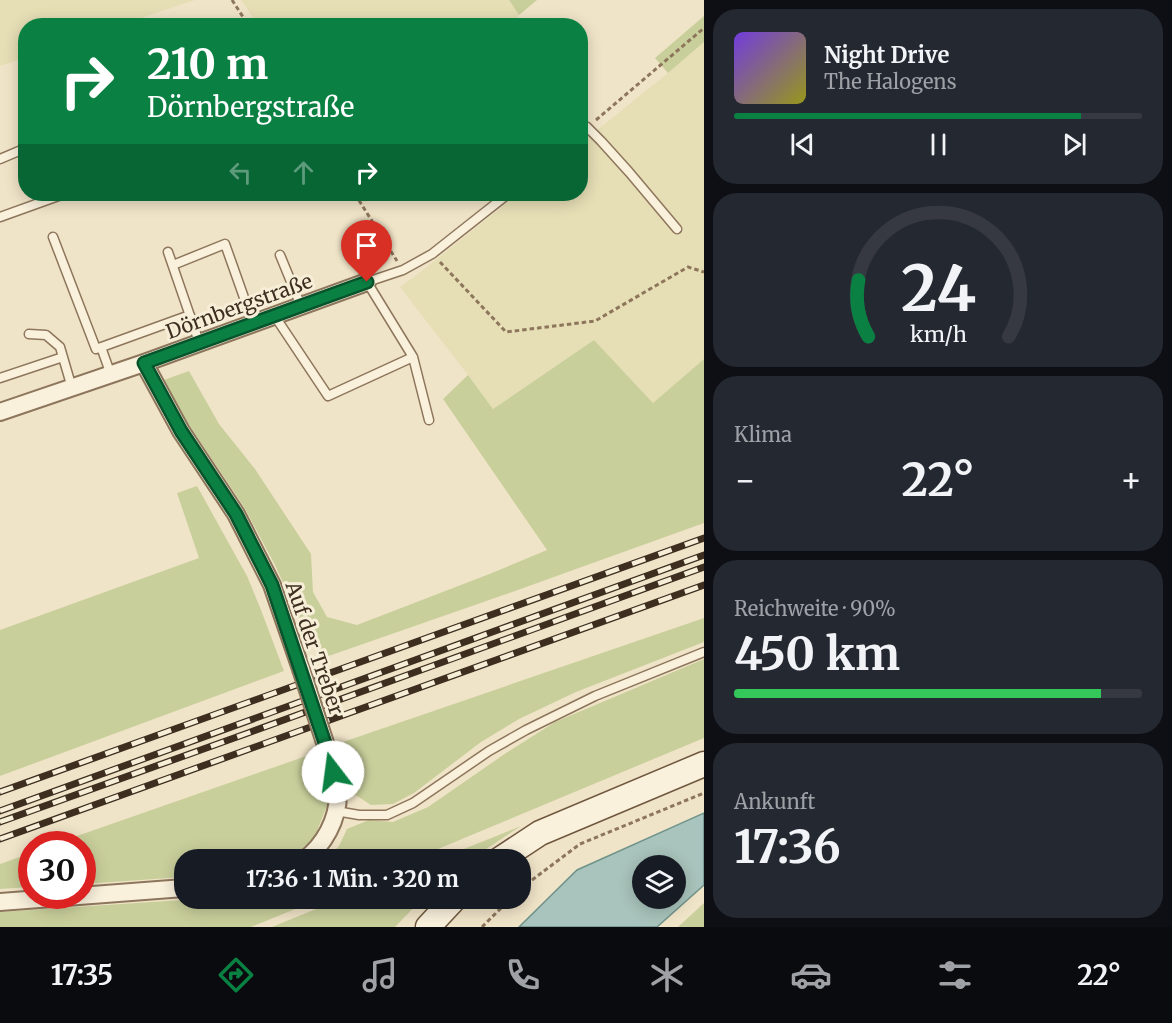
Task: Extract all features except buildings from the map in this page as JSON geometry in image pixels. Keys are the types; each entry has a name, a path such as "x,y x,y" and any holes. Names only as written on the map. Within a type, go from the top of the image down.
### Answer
{"main road":[{"path":"516,849 540,833 704,764"},
{"path":"428,927 445,909"}],"street":[{"name":"Dörnbergstraße","path":"0,412 111,375 367,282"},
{"name":"Auf der Treber","path":"144,363 181,431 236,514 272,585 328,752 338,793 336,811 327,837 316,849"},
{"path":"0,902 174,889"}],"lane":[{"path":"588,133 601,141 677,229"},
{"path":"0,159 18,151"},
{"path":"0,217 45,201"},
{"name":"Dörnbergstraße","path":"367,282 403,270 432,254 499,201"},
{"path":"53,237 96,349 190,315"},
{"path":"172,265 225,244 254,323"},
{"path":"168,252 199,342"},
{"path":"280,255 301,306"},
{"path":"367,282 413,357 429,420"},
{"path":"274,315 328,396 413,357"},
{"path":"29,334 46,335 60,347 72,388"},
{"path":"101,347 111,375"},
{"path":"0,378 63,357"},
{"path":"336,811 359,815 387,815 413,803 489,751 526,730 594,696 704,652"}],"path":[{"path":"232,0 244,18"},
{"path":"588,127 704,28"},
{"path":"359,201 403,270"},
{"path":"446,269 506,332 595,321 688,267 704,272"},
{"path":"531,881 580,844 704,793"},
{"path":"482,927 500,909"}],"shaded area":[{"path":"0,0 195,0 141,18 18,18 18,60 0,66"},
{"path":"241,0 509,0 519,15 518,18 253,18"},
{"path":"704,42 704,359 653,403 594,340 493,409 400,287 509,201 588,201 588,137"}],"green space":[{"path":"509,0 537,0 519,15"},
{"path":"704,16 704,42 668,73 655,58"},
{"path":"594,340 653,403 704,359 704,523 320,659 244,507 185,419 164,380 189,371 219,424 255,469 311,554 313,592 327,617 357,625 547,550 443,399 468,375 493,409"},
{"path":"197,486 247,576 284,671 0,776 0,630 199,558 177,493"},
{"path":"704,618 704,642 576,692 519,719 481,742 414,793 393,804 371,805 354,794 343,742"},
{"path":"704,659 704,738 438,849 336,849 347,829 369,820 393,822 428,807 555,722"},
{"path":"315,753 328,803 315,836 301,849 174,849 174,878 96,883 96,831 91,831"},
{"path":"521,826 486,849 464,849"},
{"path":"18,858 18,888 0,889 0,864"},
{"path":"174,901 174,909 295,909 251,927 0,927 0,912 96,909 96,906"},
{"path":"704,903 704,927 678,927"},
{"path":"316,909 412,909 395,927 272,927"}],"water":[{"path":"704,813 704,885 686,901 686,855 632,855 632,909 677,909 657,927 519,927 577,870"}],"railway":[{"path":"0,792 704,538"},
{"path":"0,811 704,555"},
{"path":"0,822 704,567"},
{"path":"0,839 704,585"}],"route":[{"path":"333,772 272,585 236,514 181,431 144,363 367,282"}]}
